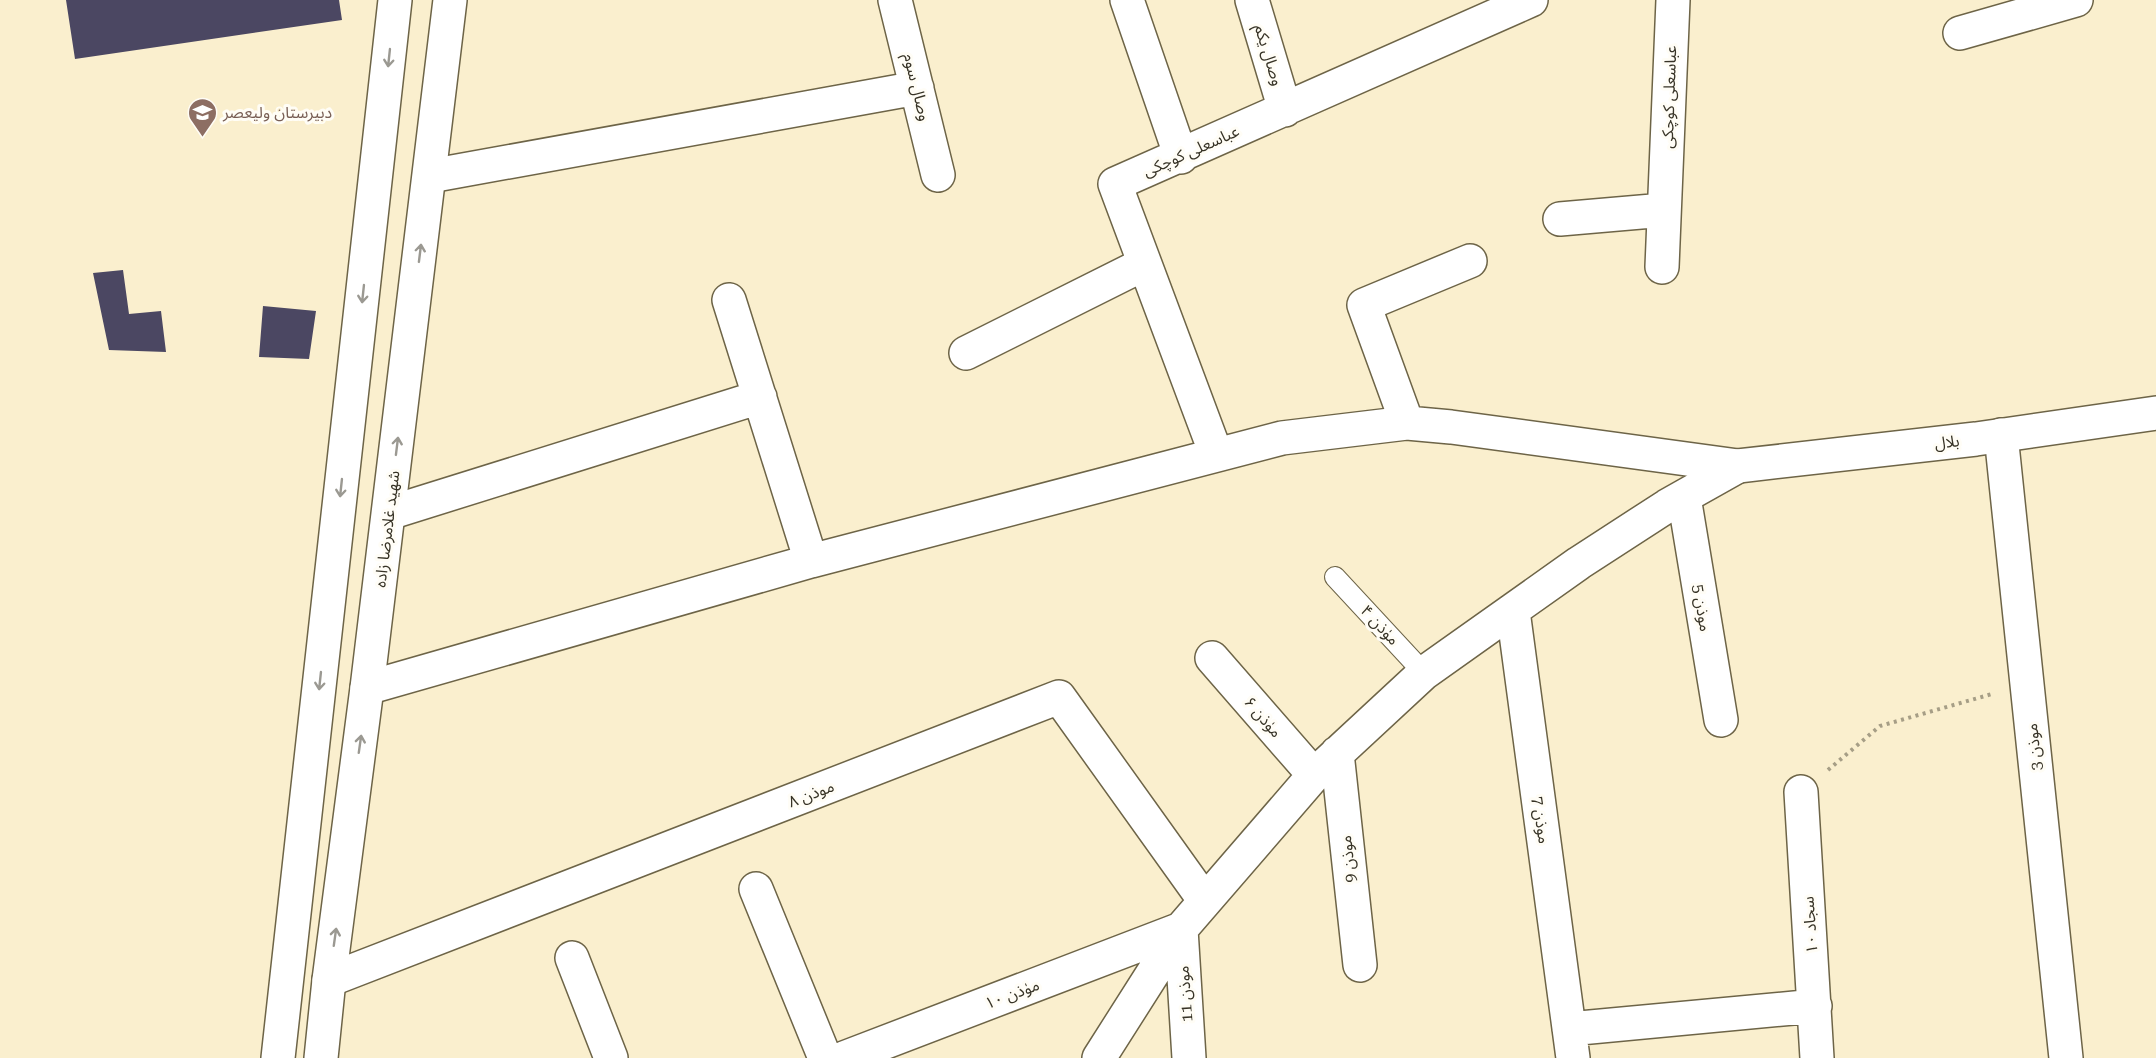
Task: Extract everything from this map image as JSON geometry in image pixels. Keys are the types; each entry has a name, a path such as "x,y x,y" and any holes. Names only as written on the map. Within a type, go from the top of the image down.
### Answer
{"street":[{"path":"278,1058 395,0"},
{"name":"شهید غلامرضا زاده","path":"321,1058 450,0"},
{"name":"وصال سوم","path":"895,0 938,175"},
{"path":"1127,0 1180,157"},
{"name":"وصال یکم","path":"1252,0 1285,110"},
{"name":"عباسعلی کوچکی","path":"1216,454 1115,184 1285,110 1483,10 1531,0"},
{"name":"عباسعلی کوچکی","path":"1662,267 1673,0"},
{"path":"1960,33 2076,0"},
{"path":"430,176 917,88"},
{"path":"1560,219 1664,210"},
{"path":"1407,423 1364,305 1470,261"},
{"path":"966,353 1144,264"},
{"path":"729,300 811,561"},
{"path":"389,513 760,397"},
{"name":"بلال","path":"1738,466 2001,435 2156,413"},
{"path":"367,688 811,561 1282,438 1407,423 1738,466"},
{"name":"موذن 3","path":"2001,435 2066,1058"},
{"path":"1099,1058 1181,929 1314,776 1337,753 1424,673 1579,563 1738,466"},
{"name":"موذن 5","path":"1684,497 1721,720"},
{"name":"موذن 7","path":"1513,611 1571,1043"},
{"name":"موٰذن ۶","path":"1212,658 1314,776"},
{"name":"موذن ۸","path":"329,980 1059,697 1205,901"},
{"name":"موذن 9","path":"1337,753 1360,965"},
{"name":"سجاد ۱۰","path":"1801,792 1817,1058"},
{"path":"756,889 825,1058"},
{"name":"موٰذن ۱۰","path":"844,1058 1181,929"},
{"name":"موذن 11","path":"1181,929 1190,1058"},
{"path":"572,958 611,1058"},
{"path":"1571,1043 1815,1006"}],"lane":[{"name":"موٰذن ۴","path":"1335,577 1424,673"}],"path":[{"path":"1801,792 1880,726 2027,684"}],"building":[{"path":"66,0 339,0 342,20 75,59"},
{"path":"123,270 129,314 161,311 166,352 109,350 93,273"},
{"path":"263,306 316,311 309,359 259,357"}],"place":[{"name":"دبیرستان ولیعصر","path":"202,138"}]}
